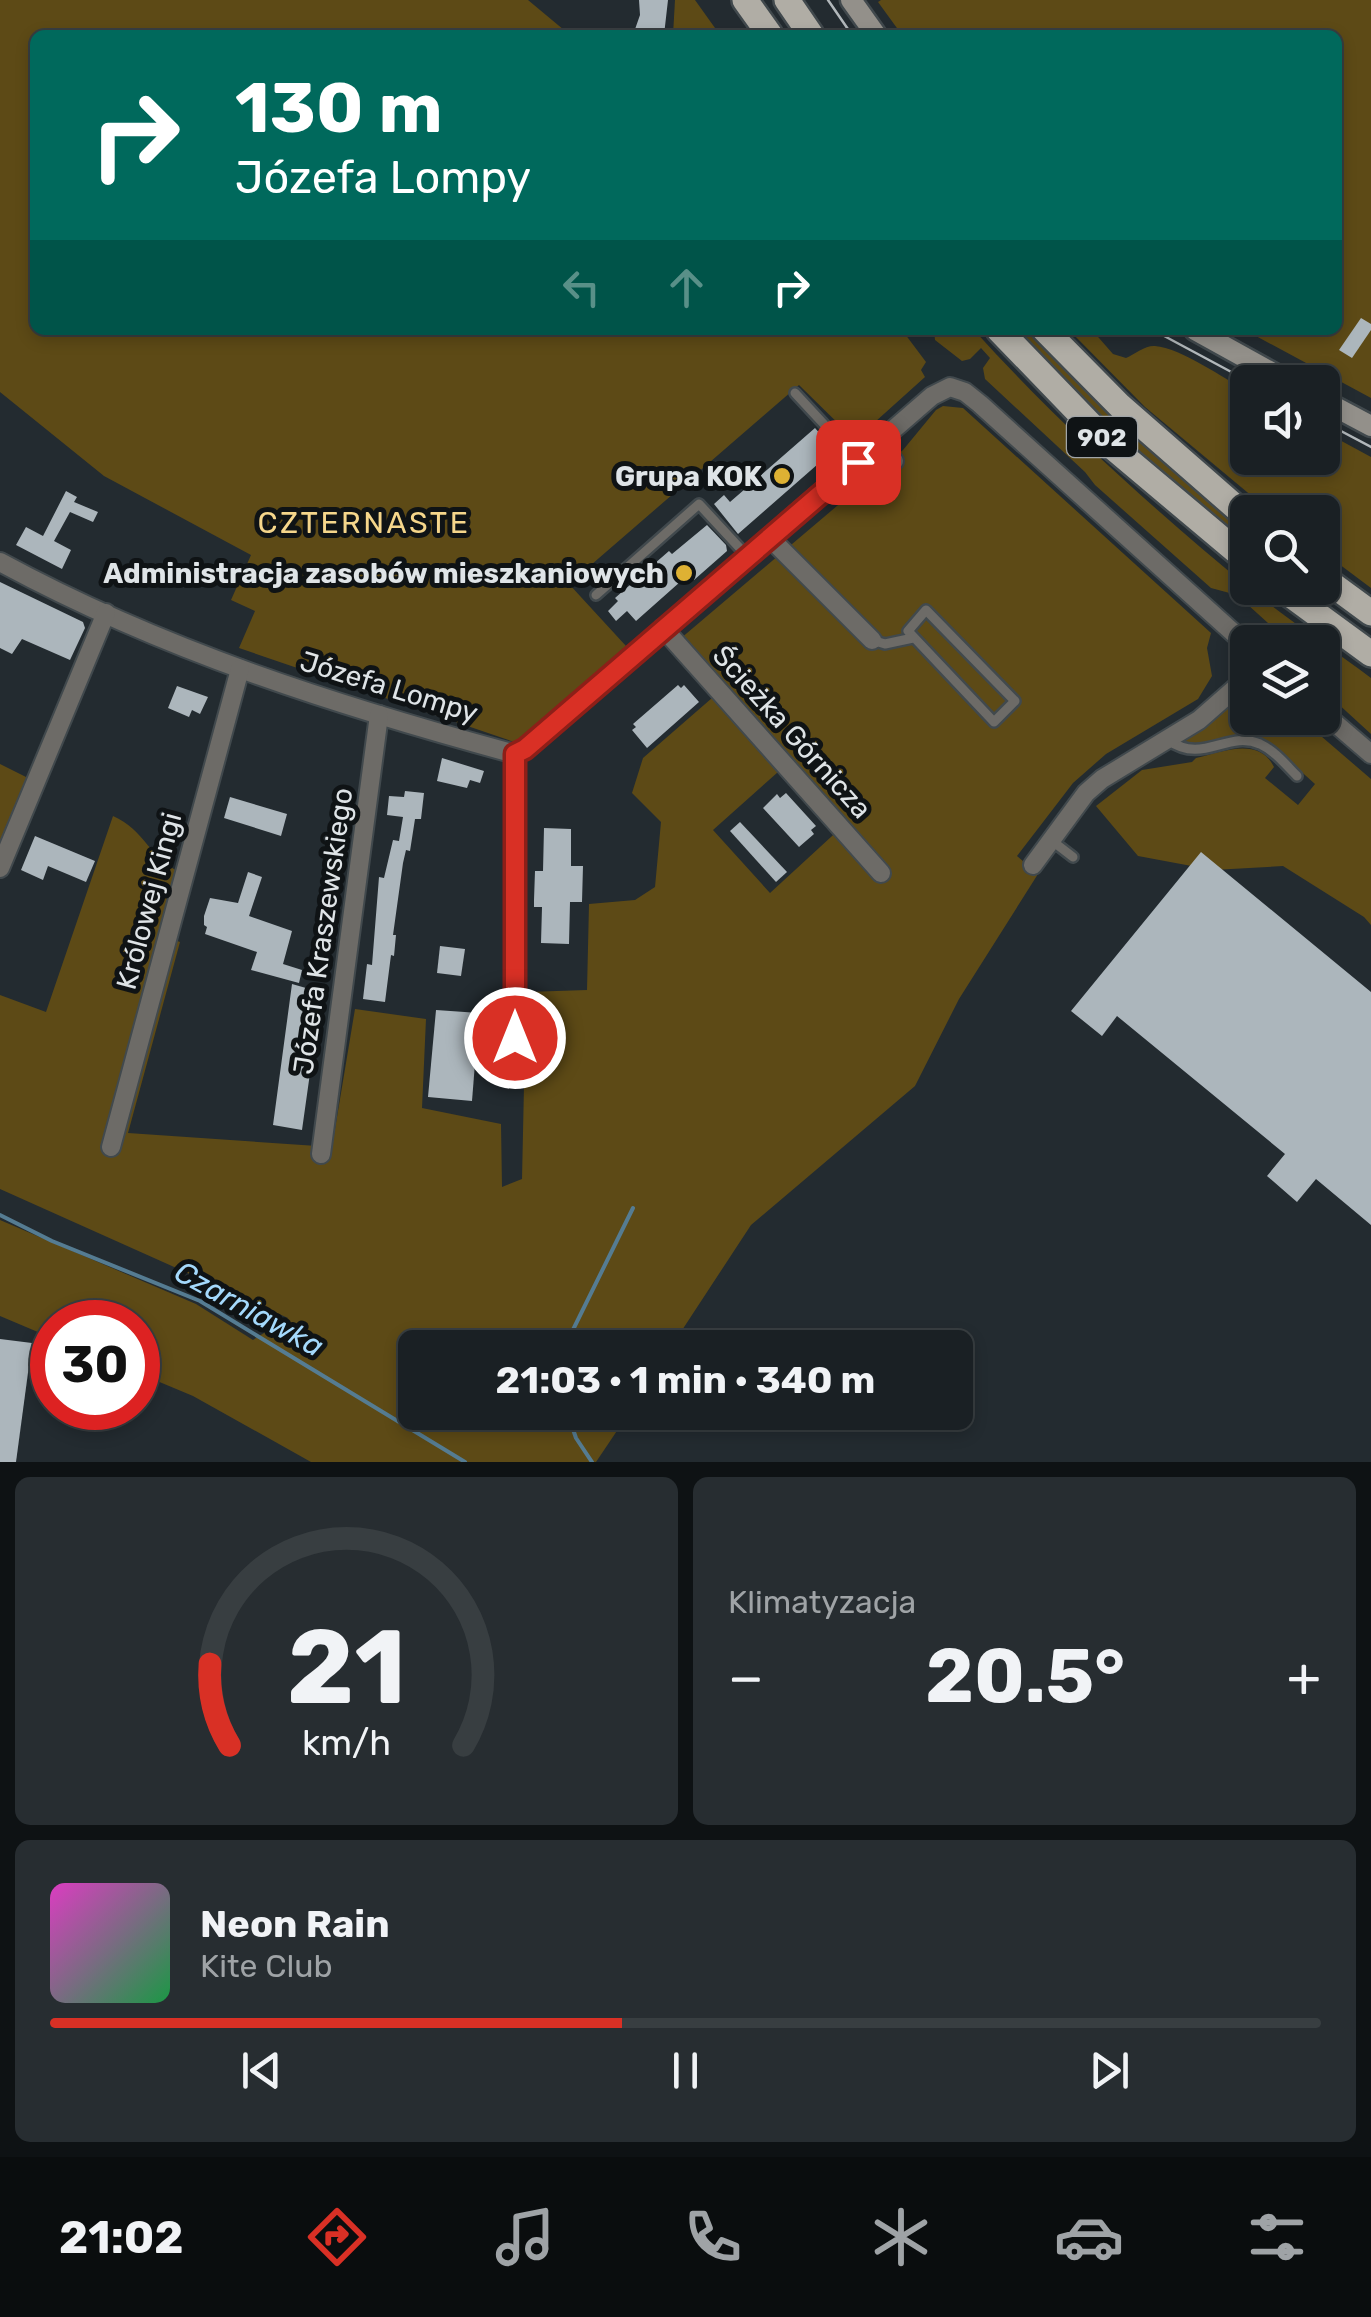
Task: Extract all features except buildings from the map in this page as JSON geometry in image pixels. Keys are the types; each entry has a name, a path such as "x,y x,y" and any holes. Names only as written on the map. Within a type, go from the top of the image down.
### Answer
{"main road":[{"path":"745,0 766,30"},
{"path":"787,0 808,30"},
{"name":"902","path":"1003,335 1110,445 1230,546"},
{"name":"902","path":"1050,335 1144,429 1230,503"},
{"path":"1340,590 1371,613"},
{"path":"1304,605 1371,654"}],"street":[{"path":"851,0 872,30"},
{"path":"1204,335 1258,365"},
{"path":"515,1038 515,754 748,558 932,396 950,387 965,392 1230,630"},
{"path":"1340,410 1371,426"},
{"path":"877,445 894,461"},
{"path":"770,538 872,640"},
{"name":"Józefa Lompy","path":"0,562 106,613 240,669 515,754"},
{"path":"0,868 106,613"},
{"name":"Ścieżka Górnicza","path":"663,628 880,873"},
{"name":"Królowej Kingi","path":"111,1147 240,669"},
{"path":"1032,865 1102,778 1199,720 1230,693"},
{"name":"Józefa Kraszewskiego","path":"321,1154 379,714"},
{"path":"1340,727 1371,754"}],"lane":[{"path":"795,393 858,462"},
{"path":"596,595 699,504 748,558"},
{"path":"926,610 1015,702 994,722 914,638 908,631 926,610"},
{"path":"872,640 884,644 914,638"},
{"path":"1166,738 1192,752 1239,741 1256,742 1275,754 1296,776"},
{"path":"1051,840 1073,857"}],"shaded area":[{"path":"0,0 528,0 564,30 30,30 30,335 906,335 926,362 921,370 925,377 855,440 799,385 569,584 626,646 517,743 239,648 255,611 231,600 251,555 104,476 0,392"},
{"path":"675,0 695,0 716,30 673,30"},
{"path":"881,0 1371,0 1371,398 1340,381 1340,365 1310,365 1256,336 1342,335 1342,30 898,30 878,2"},
{"path":"934,335 979,335 1141,496 1230,572 1230,593 1211,588 1095,485 985,379 983,368 990,358 981,348 962,361 935,340"},
{"path":"1027,335 1119,423 1230,519 1230,529 1113,429 1023,339"},
{"path":"1074,335 1096,335 1113,354 1126,358 1148,347 1165,348 1230,381 1230,475 1340,475 1340,440 1371,457 1371,588 1340,565 1340,495 1251,495 1145,407"},
{"path":"943,406 963,408 1211,633 1207,648 1212,676 1198,699 1106,754 1073,783 1017,856 1038,874 959,999 915,1086 751,1225 682,1330 398,1330 398,1430 618,1430 596,1462 311,1462 193,1396 160,1382 160,1300 30,1300 30,1329 0,1316 0,1220 196,1304 253,1340 288,1318 0,1189 0,995 46,1012 113,816 180,872 162,935 180,942 128,1133 332,1147 355,1009 426,1019 422,1108 501,1124 502,1187 522,1179 526,992 587,990 589,904 635,900 655,887 661,822 632,793 643,758 712,698 778,772 713,830 770,893 844,825 680,639 903,450"},
{"path":"1248,605 1271,605 1298,625 1269,625"},
{"path":"1340,656 1371,678 1371,734 1340,706"},
{"path":"1229,703 1230,735 1248,735 1196,746 1187,744 1185,737"},
{"path":"1255,735 1320,735 1371,779 1371,925 1283,866 1213,870 1138,856 1096,806 1142,770 1239,749 1250,749 1267,757 1274,767 1265,778 1298,805 1315,784"},
{"path":"0,764 32,780 0,852"}],"waterway":[{"path":"573,1330 633,1208"},
{"name":"Czarniawka","path":"0,1215 52,1241 200,1301 465,1462"},
{"path":"573,1430 592,1462"}],"tram line":[{"path":"828,0 849,30"},
{"path":"1162,335 1230,371"},
{"path":"1340,431 1371,447"}],"place":[{"name":"Grupa KOK","path":"782,476"},
{"name":"Administracja zasobów mieszkaniowych","path":"684,573"}],"district":[{"name":"CZTERNASTE","path":"364,523"}],"route":[{"path":"515,1038 515,754 858,462"}]}
